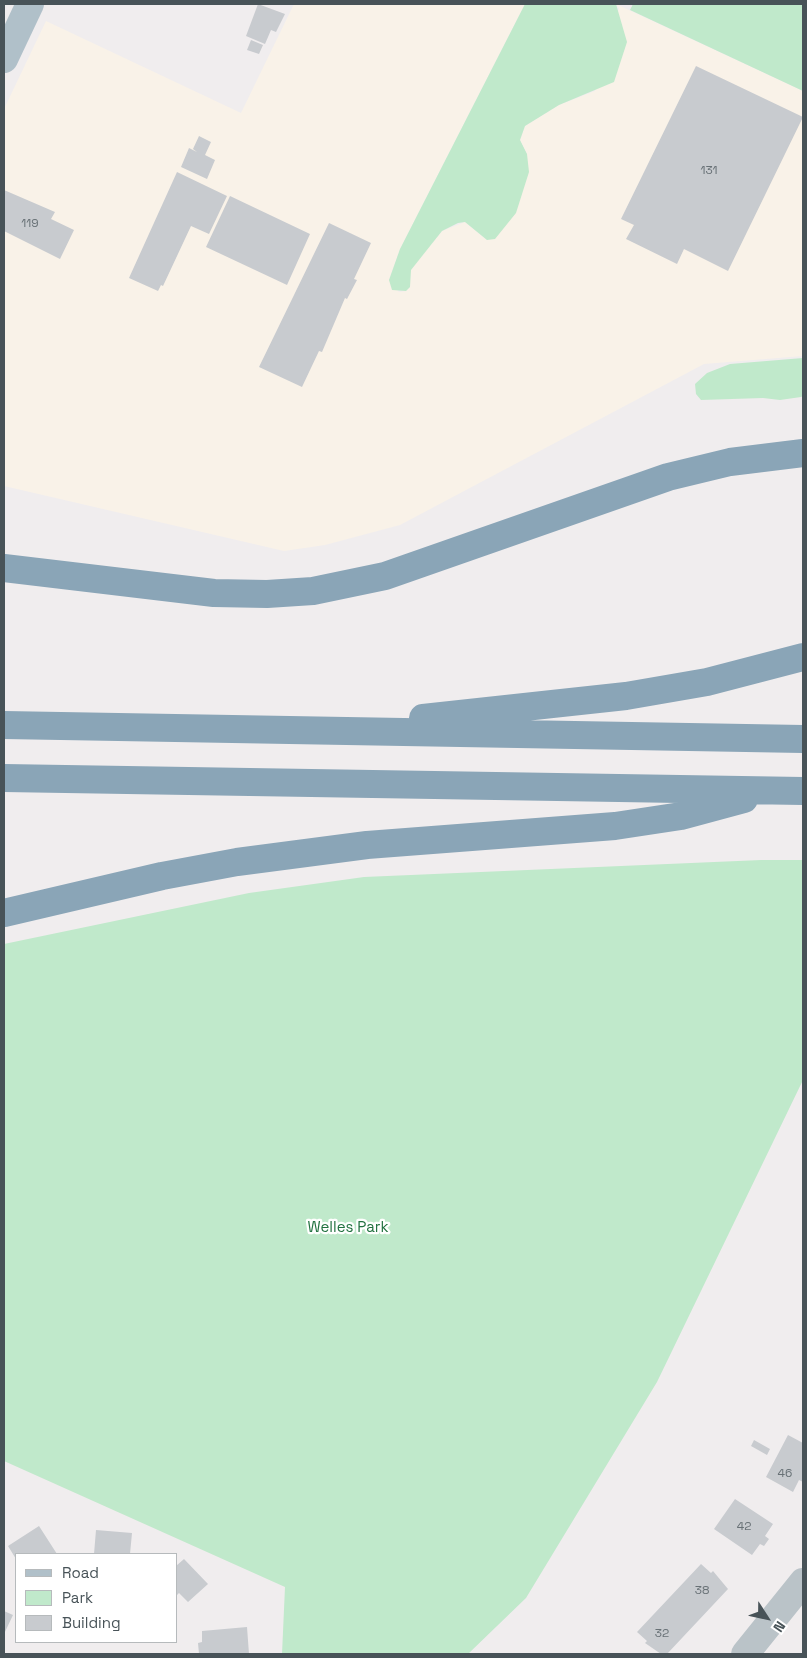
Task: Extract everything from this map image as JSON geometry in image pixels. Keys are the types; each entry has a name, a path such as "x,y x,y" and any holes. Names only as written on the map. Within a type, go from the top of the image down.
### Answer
{"highway":[{"path":"4,568 214,593 267,594 313,591 385,576 676,474 730,462 803,453"},
{"path":"329,731 406,720 626,696 707,682 803,657"},
{"path":"4,725 803,739"},
{"path":"4,778 803,792"},
{"path":"4,913 134,882 237,862 367,845 582,829 644,822 712,808 765,791"}],"main road":[{"path":"4,59 30,4"}],"street":[{"path":"745,1654 803,1582"}],"shaded area":[{"path":"294,4 525,4 400,249 389,280 399,292 406,291 410,287 410,270 442,231 465,222 487,240 527,154 520,140 525,126 559,105 595,91 619,8 616,4 803,91 803,356 704,364 400,525 325,545 284,551 4,486 4,109 46,21 241,113"}],"green space":[{"path":"525,4 616,4 627,42 614,82 559,105 525,126 520,140 527,154 529,172 516,213 495,239 487,240 465,222 458,223 442,231 411,270 410,287 406,291 392,290 389,280 400,249"},
{"path":"633,4 803,4 803,91 630,10"},
{"path":"803,358 803,396 801,397 780,400 763,398 701,400 696,394 695,384 707,373 730,364"},
{"name":"Welles Park","path":"761,860 803,860 803,1080 657,1382 526,1598 468,1654 282,1654 285,1587 4,1461 4,944 249,893 364,877"}],"building":[{"path":"258,4 285,14 276,32 271,30 265,44 246,36"},
{"path":"251,40 263,45 259,54 247,50"},
{"path":"696,66 803,117 728,271 684,249 677,264 626,239 634,225 621,219"},
{"path":"199,136 211,142 205,155 215,160 207,179 181,167 189,148 197,152 193,149"},
{"path":"177,172 227,196 209,234 191,226 163,286 161,285 158,291 129,278"},
{"path":"4,190 55,212 51,219 74,230 60,259 4,231"},
{"path":"230,196 310,234 287,285 206,247"},
{"path":"329,223 371,243 354,279 357,280 347,299 345,298 322,352 319,351 302,387 259,367"},
{"path":"788,1435 803,1443 803,1482 799,1480 793,1492 766,1477"},
{"path":"754,1440 770,1449 767,1455 751,1446"},
{"path":"735,1499 773,1524 765,1536 769,1539 764,1546 760,1544 752,1555 714,1529"},
{"path":"39,1526 56,1553 15,1553 15,1557 8,1546"},
{"path":"96,1530 132,1533 130,1553 94,1553"},
{"path":"184,1559 208,1584 188,1602 178,1594 178,1564"},
{"path":"701,1564 711,1573 713,1571 728,1589 667,1654 661,1654 645,1643 647,1641 637,1632"},
{"path":"4,1611 13,1615 4,1634"},
{"path":"247,1627 249,1654 199,1654 198,1643 202,1642 202,1631"}]}
